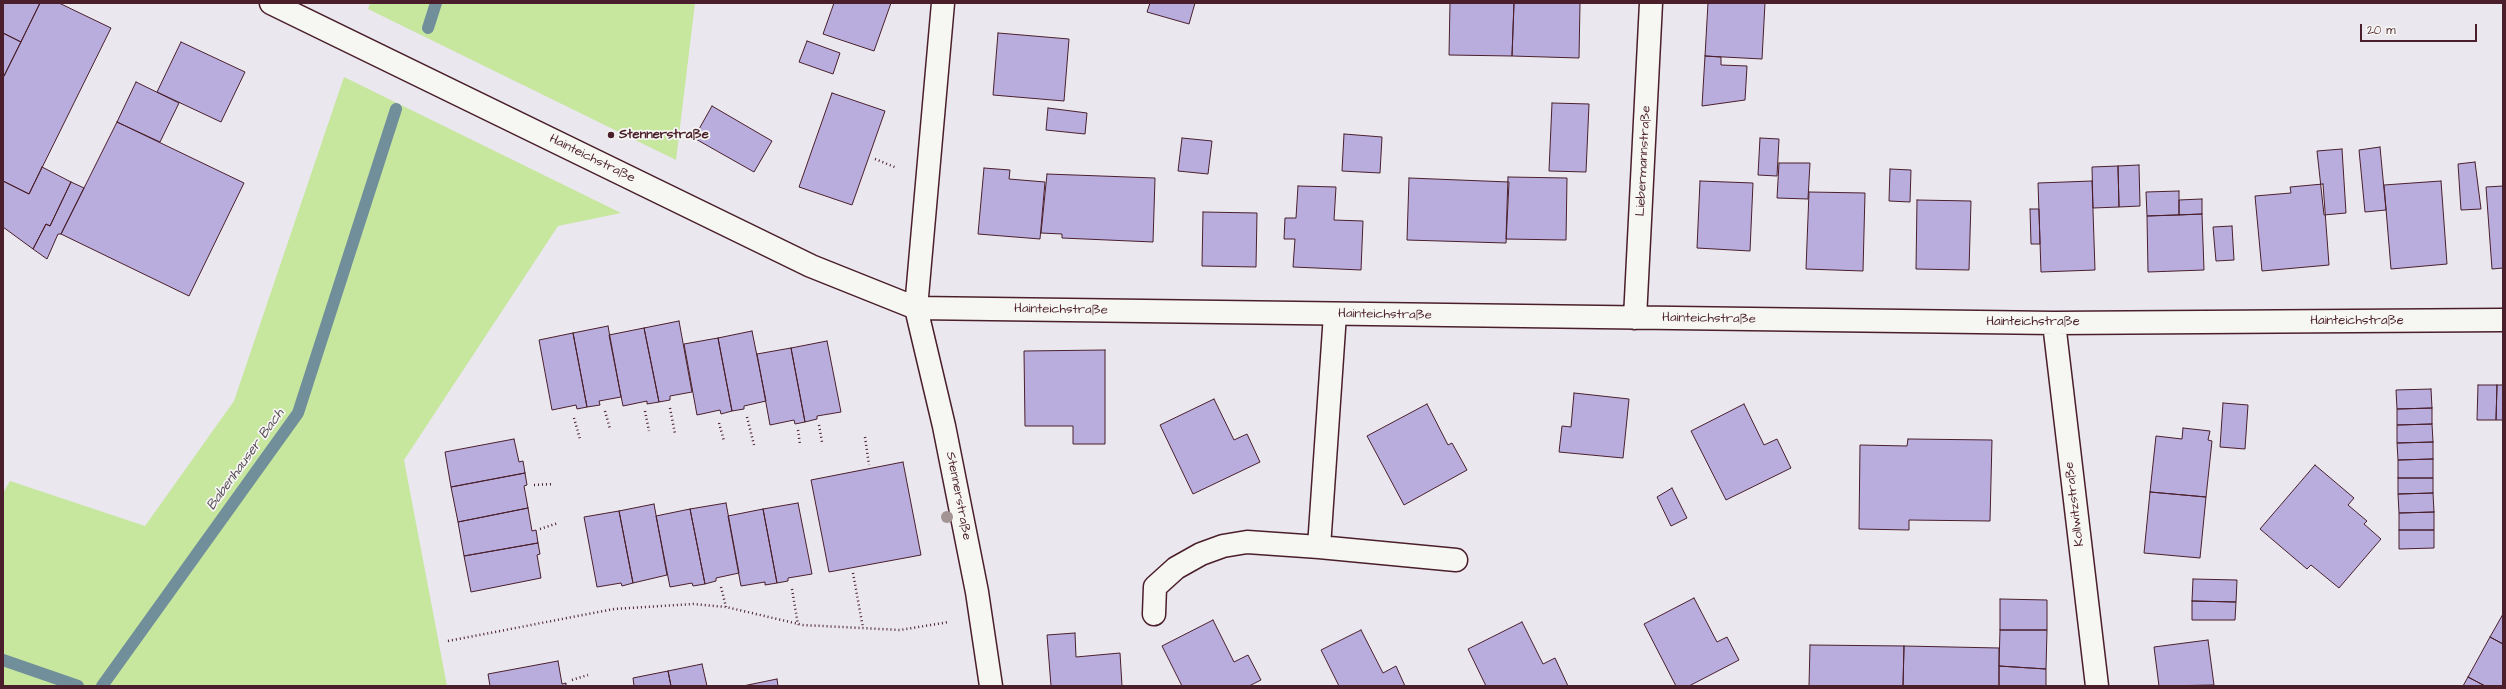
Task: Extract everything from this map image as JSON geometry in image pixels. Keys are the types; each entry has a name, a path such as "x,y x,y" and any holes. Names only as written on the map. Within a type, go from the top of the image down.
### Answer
{"street":[{"name":"Hainteichstraße","path":"271,3 811,266 916,308 2054,323 2503,320"},
{"path":"916,308 942,3"},
{"name":"Liebermannstraße","path":"1635,318 1651,3"},
{"name":"Stennerstraße","path":"916,308 944,426 981,615 991,686"},
{"path":"1319,547 1335,314"},
{"name":"Kollwitzstraße","path":"2054,323 2097,686"},
{"path":"1154,614 1155,587 1176,568 1201,554 1223,546 1247,542 1456,560"}],"path":[{"path":"670,408 675,434"},
{"path":"605,411 610,429"},
{"path":"646,411 649,431"},
{"path":"747,417 754,445"},
{"path":"574,418 580,439"},
{"path":"719,423 724,441"},
{"path":"819,425 822,442"},
{"path":"798,430 800,445"},
{"path":"865,437 869,465"},
{"path":"534,485 554,484"},
{"path":"540,528 558,523"},
{"path":"853,573 863,628"},
{"path":"721,587 726,607"},
{"path":"792,589 798,625"},
{"path":"448,641 614,609 693,604 726,607 798,625 900,630 921,628 981,615"},
{"path":"572,680 588,675"}],"green space":[{"path":"370,3 695,3 676,160 368,9"},
{"path":"344,77 621,213 558,226 404,460 447,686 3,686 3,493 10,481 145,526 234,401"}],"building":[{"path":"3,3 40,3 21,42 3,33"},
{"path":"40,3 59,3 111,28 29,194 3,181 3,78"},
{"path":"834,3 891,3 874,51 823,34"},
{"path":"1150,3 1195,3 1189,24 1147,12"},
{"path":"1450,3 1514,3 1512,56 1449,55"},
{"path":"1514,3 1580,3 1579,58 1512,56"},
{"path":"1708,3 1765,3 1762,59 1705,56"},
{"path":"3,33 21,42 4,76 3,76"},
{"path":"998,33 1069,39 1064,101 993,95"},
{"path":"807,41 840,53 833,74 799,62"},
{"path":"181,42 245,72 221,122 157,92"},
{"path":"1705,56 1721,57 1721,65 1747,66 1745,100 1702,106"},
{"path":"136,82 179,103 160,142 117,122"},
{"path":"832,93 885,111 852,205 799,187"},
{"path":"1552,103 1589,104 1586,172 1549,171"},
{"path":"712,106 772,141 754,172 694,138"},
{"path":"1048,108 1087,113 1085,134 1046,130"},
{"path":"117,122 244,183 189,296 61,234"},
{"path":"1344,134 1382,137 1380,173 1342,171"},
{"path":"1182,138 1212,141 1208,174 1178,171"},
{"path":"1760,138 1779,139 1777,176 1758,175"},
{"path":"2380,147 2386,210 2365,212 2359,150"},
{"path":"2342,149 2346,213 2324,215 2317,151"},
{"path":"2475,162 2481,209 2461,210 2458,164"},
{"path":"1779,163 1810,163 1808,199 1777,198"},
{"path":"2139,165 2140,206 2119,207 2118,166"},
{"path":"2118,166 2119,207 2093,208 2092,167"},
{"path":"42,167 71,182 50,226 46,224 33,249 3,227 3,181 29,194"},
{"path":"984,168 1010,170 1009,179 1045,182 1040,239 978,234"},
{"path":"1890,169 1911,170 1910,202 1889,201"},
{"path":"1047,174 1155,178 1153,242 1062,238 1062,234 1041,233"},
{"path":"1508,177 1567,178 1566,240 1506,239"},
{"path":"1409,178 1509,182 1506,243 1407,240"},
{"path":"1700,181 1753,183 1750,251 1697,248"},
{"path":"2092,181 2095,270 2041,272 2038,183"},
{"path":"2441,181 2447,264 2391,269 2384,185"},
{"path":"71,182 84,188 61,234 58,234 47,259 33,249 46,224 50,226"},
{"path":"2323,184 2329,265 2262,271 2255,196 2291,193 2290,187"},
{"path":"1298,186 1336,187 1334,220 1363,221 1361,270 1293,267 1295,239 1284,239 1285,218 1296,218"},
{"path":"2503,186 2503,268 2492,269 2486,187"},
{"path":"2179,191 2179,215 2147,216 2146,192"},
{"path":"1809,192 1865,193 1863,271 1806,269"},
{"path":"2202,199 2202,214 2179,215 2179,200"},
{"path":"1917,200 1971,201 1969,270 1916,269"},
{"path":"2030,209 2039,209 2040,244 2031,244"},
{"path":"1203,212 1257,213 1256,267 1202,266"},
{"path":"2202,214 2204,270 2148,272 2147,216"},
{"path":"2232,226 2234,260 2216,261 2213,227"},
{"path":"679,321 692,392 670,396 670,400 659,402 644,328"},
{"path":"608,326 621,397 599,401 600,405 587,407 573,333"},
{"path":"644,328 659,402 647,404 647,401 623,406 609,335"},
{"path":"752,331 766,401 744,406 744,409 732,411 718,338"},
{"path":"573,333 587,407 577,409 576,405 552,410 539,340"},
{"path":"718,338 732,411 721,414 720,410 697,415 684,344"},
{"path":"827,341 841,412 817,416 817,419 805,422 791,348"},
{"path":"791,348 805,422 795,424 794,420 770,425 757,354"},
{"path":"1105,350 1105,444 1073,444 1073,426 1025,426 1024,351"},
{"path":"2478,385 2497,385 2496,420 2477,420"},
{"path":"2497,385 2503,385 2503,420 2496,420"},
{"path":"2431,389 2432,408 2397,409 2396,390"},
{"path":"1574,393 1629,399 1623,458 1559,452 1562,426 1571,427"},
{"path":"1214,399 1234,440 1247,434 1260,462 1193,494 1160,425"},
{"path":"2223,403 2248,405 2245,449 2220,447"},
{"path":"1427,404 1448,445 1452,443 1467,470 1404,505 1367,436"},
{"path":"1744,404 1764,445 1777,439 1791,468 1726,500 1691,431"},
{"path":"2432,408 2432,424 2397,425 2397,409"},
{"path":"2432,424 2433,442 2397,443 2397,425"},
{"path":"2183,428 2210,431 2208,440 2212,441 2206,497 2150,492 2156,436 2182,439"},
{"path":"514,439 519,462 523,461 525,473 451,487 445,452"},
{"path":"1908,439 1992,440 1990,521 1909,520 1909,530 1859,529 1860,445 1907,446"},
{"path":"2433,442 2433,459 2398,460 2397,443"},
{"path":"2433,459 2433,478 2398,478 2398,460"},
{"path":"903,462 921,555 829,572 811,480"},
{"path":"2315,465 2354,498 2348,505 2367,521 2364,524 2381,539 2339,588 2311,565 2307,569 2260,529"},
{"path":"525,473 527,485 524,486 528,508 458,522 451,487"},
{"path":"2398,478 2433,478 2433,493 2398,494"},
{"path":"1672,488 1687,518 1671,526 1657,497"},
{"path":"2150,492 2206,497 2200,558 2144,553"},
{"path":"2433,493 2434,512 2399,513 2398,494"},
{"path":"726,503 739,573 716,578 716,581 705,584 690,509"},
{"path":"798,503 812,574 788,578 788,581 777,583 763,509"},
{"path":"654,504 667,575 633,583 619,511"},
{"path":"528,508 532,531 536,530 538,543 464,556 458,522"},
{"path":"690,509 705,584 693,586 692,583 670,587 656,516"},
{"path":"763,509 777,583 765,585 765,582 741,586 728,516"},
{"path":"619,511 633,583 622,586 621,583 597,587 584,517"},
{"path":"2434,512 2434,530 2399,530 2399,513"},
{"path":"2399,530 2434,530 2434,548 2399,549"},
{"path":"538,543 540,554 537,555 541,578 471,592 464,556"},
{"path":"2193,579 2237,580 2236,602 2192,601"},
{"path":"1694,598 1717,642 1727,637 1739,660 1689,686 1676,686 1644,624"},
{"path":"2000,599 2047,600 2047,630 2000,630"},
{"path":"2192,601 2236,602 2235,620 2192,620"},
{"path":"2503,614 2503,644 2490,637"},
{"path":"1213,620 1234,662 1248,655 1261,680 1249,686 1182,686 1162,646"},
{"path":"1522,622 1543,664 1555,658 1568,686 1486,686 1468,649"},
{"path":"1361,630 1383,673 1396,666 1405,686 1339,686 1321,650"},
{"path":"2000,630 2047,630 2046,669 1999,666"},
{"path":"1075,633 1076,657 1120,653 1122,686 1051,686 1047,635"},
{"path":"2490,637 2503,644 2503,686 2485,686 2468,677"},
{"path":"2208,640 2214,685 2159,686 2154,647"},
{"path":"1810,645 1904,646 1903,686 1809,686"},
{"path":"1904,646 1999,648 1999,686 1903,686"},
{"path":"558,661 562,684 566,683 566,686 490,686 488,674"},
{"path":"702,664 707,686 671,686 668,671"},
{"path":"1999,666 2046,669 2046,686 1999,686"},
{"path":"668,671 671,686 634,686 633,678"},
{"path":"2468,677 2485,686 2463,686"},
{"path":"777,679 778,686 743,686"}],"waterway":[{"name":"Babenhauser Bach","path":"428,28 436,3"},
{"name":"Babenhauser Bach","path":"102,686 298,413 396,109"},
{"name":"Babenhauser Bach","path":"3,660 78,686"}],"place":[{"name":"Stennerstraße","path":"611,135"}]}
